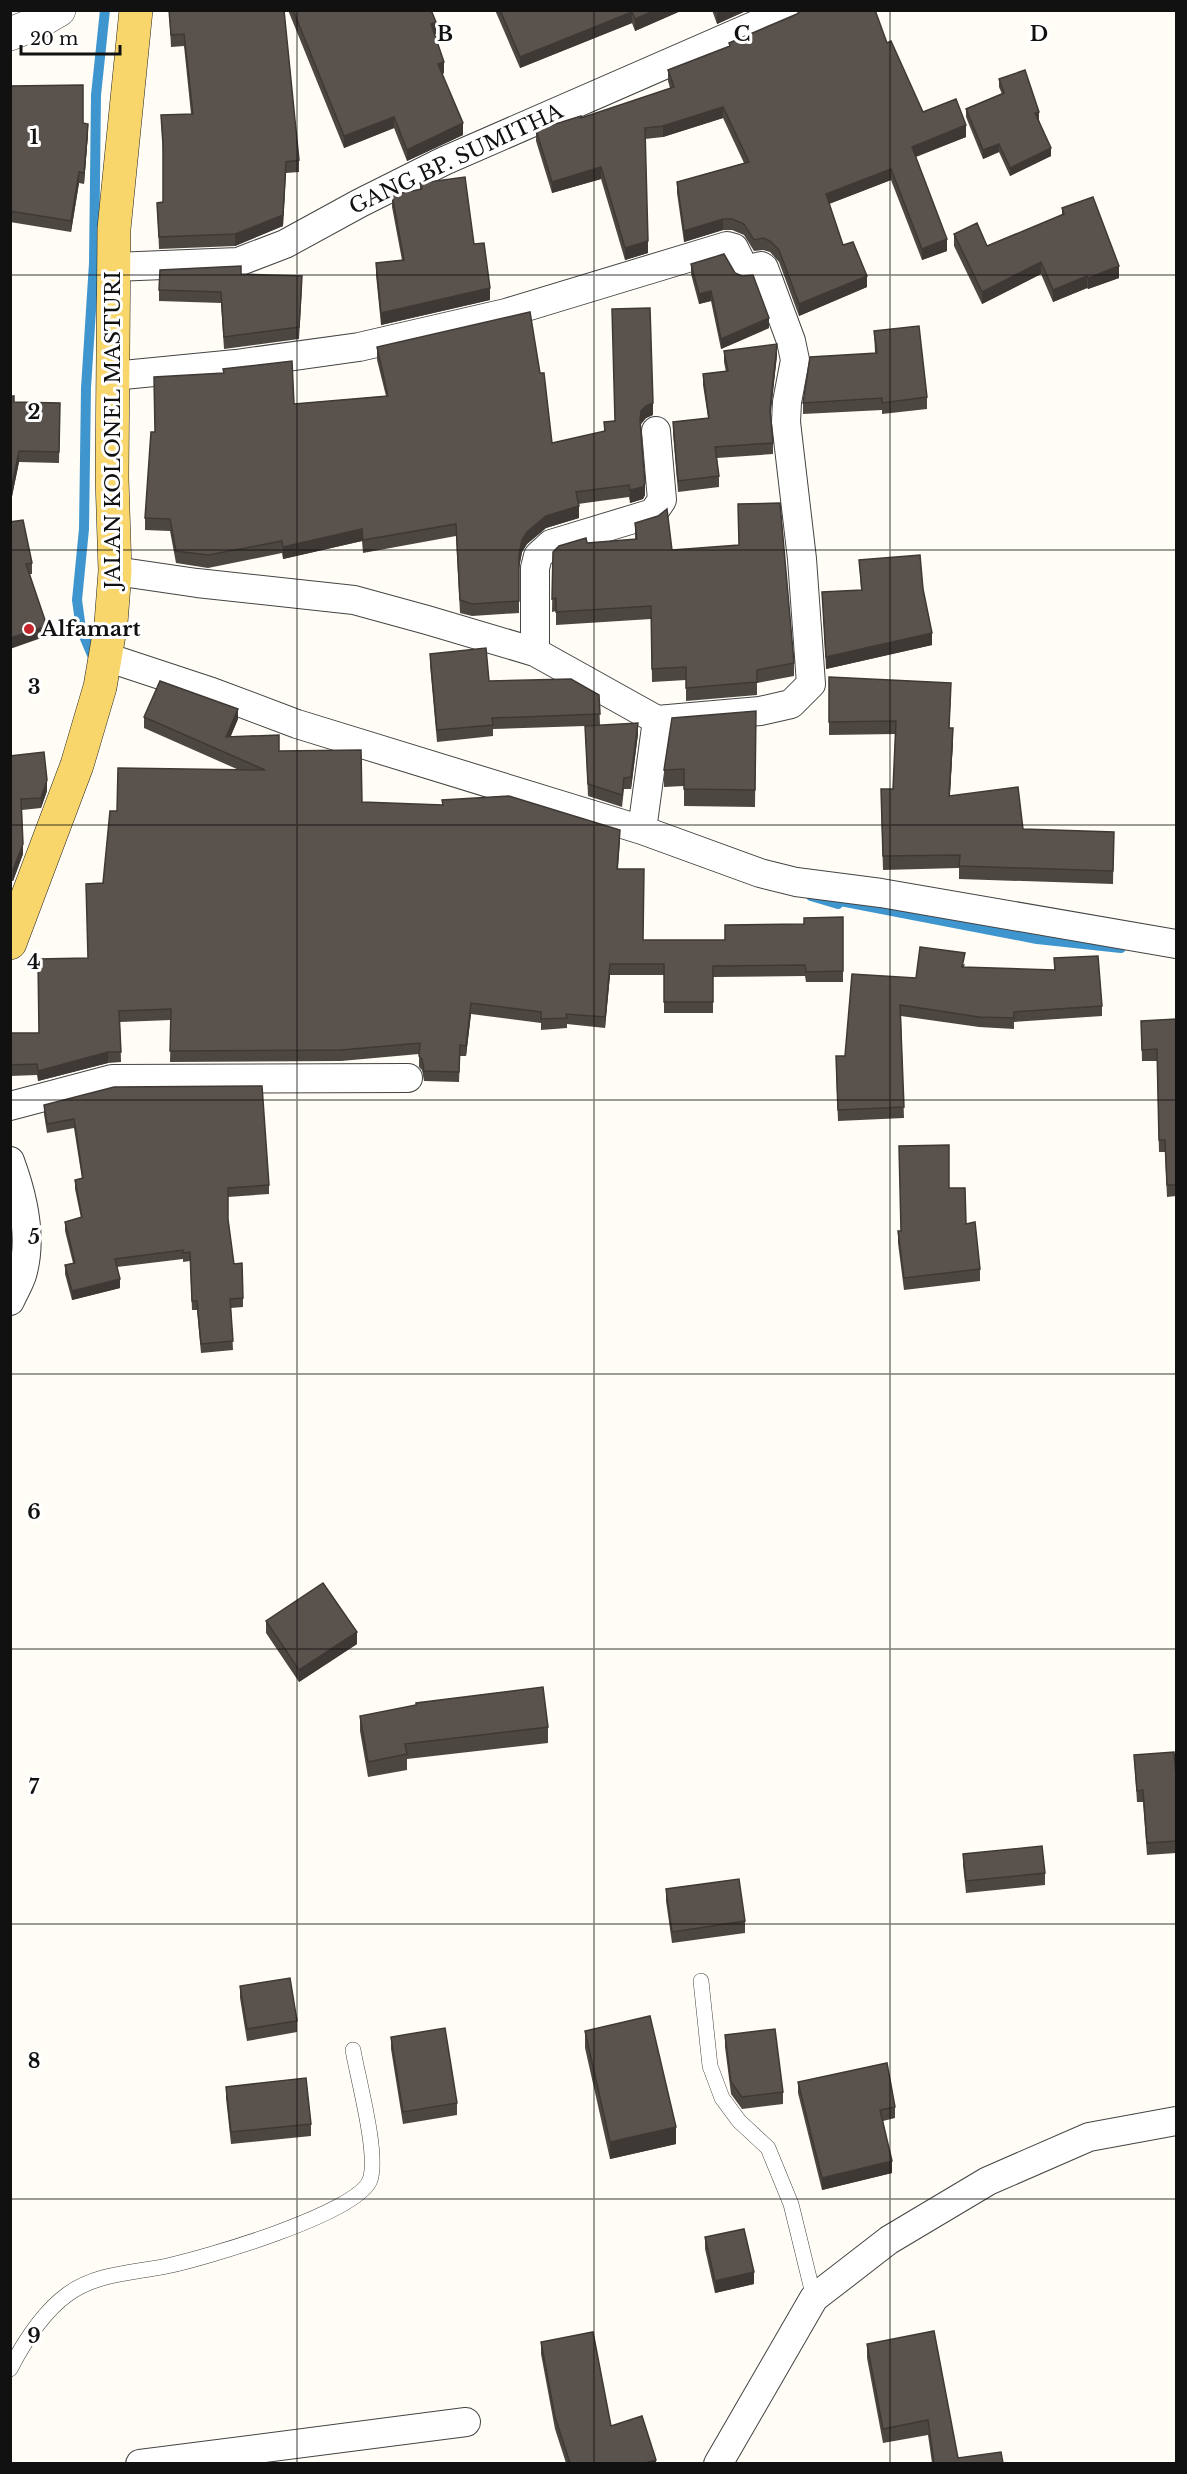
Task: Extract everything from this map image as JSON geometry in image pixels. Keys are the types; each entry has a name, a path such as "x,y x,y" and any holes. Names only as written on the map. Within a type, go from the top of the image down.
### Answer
{"main road":[{"name":"JALAN KOLONEL MASTURI","path":"10,943 77,765 100,687 106,657 115,571 114,229 136,10"}],"street":[{"path":"10,34 35,24 59,10"},
{"name":"GANG BP. SUMITHA","path":"114,267 238,262 285,244 444,161 790,10"},
{"path":"113,375 236,364 359,347 506,313 719,248 734,248 745,270 761,266 764,268 791,340 795,360 789,386 786,422 802,559 811,684 791,704 760,711 657,720 535,652 354,600 197,583 115,571"},
{"path":"535,652 535,568 538,556 550,544 653,513 662,500 656,431"},
{"path":"106,657 212,692 297,724 642,830 760,873 796,882 881,893 1176,944"},
{"path":"642,830 657,720"},
{"path":"10,1106 112,1079 408,1078"},
{"path":"10,1161 20,1188 27,1235 22,1275 10,1301"},
{"path":"718,2463 814,2298 889,2240 988,2181 1089,2137 1176,2121"},
{"path":"140,2463 466,2422"}],"lane":[{"path":"701,1981 710,2066 722,2098 740,2121 768,2148 791,2204 814,2298"},
{"path":"10,2369 36,2326 68,2294 101,2277 218,2254 331,2211 352,2199 370,2181 372,2156 353,2050"}],"building":[{"path":"169,10 284,10 299,160 286,162 283,215 235,234 159,237 157,203 163,202 161,115 193,114 184,34 171,35"},
{"path":"293,10 431,10 436,22 431,24 444,62 438,64 463,123 407,150 394,117 344,136"},
{"path":"500,10 656,10 635,19 632,12 520,57"},
{"path":"801,10 875,10 887,43 891,41 923,112 956,99 966,125 912,147 947,239 922,249 891,169 826,194 843,245 853,242 867,276 799,304 779,250 763,238 754,240 744,224 732,219 723,219 684,231 677,182 749,162 723,107 663,126 645,128 648,241 625,248 601,167 552,182 536,130 581,116 581,118 674,87 668,70 730,46 729,43 797,14"},
{"path":"1025,70 1039,112 1035,113 1051,148 1010,168 999,144 983,150 966,109 1004,93 999,79"},
{"path":"83,85 83,123 88,124 84,173 79,172 71,221 10,211 10,86"},
{"path":"465,177 474,244 484,243 490,288 381,313 376,263 404,260 392,195 422,189 420,183"},
{"path":"1093,197 1119,266 1053,290 1041,262 982,292 954,234 977,223 987,246 1064,214 1062,208"},
{"path":"724,254 735,273 742,276 753,275 769,318 721,339 711,291 699,294 691,264"},
{"path":"241,266 241,274 302,276 299,327 224,337 221,292 159,290 160,270"},
{"path":"650,308 653,403 641,411 640,420 645,483 643,487 630,490 629,485 576,492 579,506 546,516 527,532 522,540 519,555 519,601 472,604 460,600 456,524 363,540 362,529 283,547 282,541 208,555 176,551 170,519 145,518 151,432 155,432 154,377 224,373 223,369 292,361 294,404 388,396 377,347 530,312 540,373 544,373 552,443 605,431 604,422 615,421 612,309"},
{"path":"919,326 927,397 882,403 882,398 803,403 810,357 877,353 874,331"},
{"path":"777,344 770,410 773,443 715,447 719,476 678,481 673,422 709,418 703,374 728,371 724,351"},
{"path":"10,396 14,396 14,402 60,403 59,452 19,451 10,495"},
{"path":"780,503 794,663 757,670 757,682 686,688 686,667 652,669 651,606 556,612 556,598 552,599 553,552 559,546 586,538 587,543 637,539 635,523 658,516 667,509 672,550 739,545 738,504"},
{"path":"23,520 32,563 26,564 47,626 10,638 10,522"},
{"path":"920,555 923,589 932,633 826,657 822,592 862,590 859,560"},
{"path":"486,648 489,681 571,679 599,695 600,714 492,718 493,725 437,730 430,654"},
{"path":"829,677 951,683 949,728 953,728 949,796 1018,787 1023,829 1114,832 1113,871 959,866 960,855 883,856 881,789 893,789 896,721 829,722"},
{"path":"160,681 238,709 226,737 279,735 279,751 361,750 362,802 443,805 442,800 509,796 620,830 617,869 644,869 643,940 725,940 725,925 804,924 804,918 843,917 843,971 806,972 805,965 713,966 713,1002 664,1002 664,964 610,964 605,1017 566,1014 567,1018 541,1019 541,1012 471,1003 466,1046 460,1045 459,1072 424,1071 422,1059 419,1056 420,1043 341,1050 170,1051 171,1009 119,1011 121,1052 108,1052 38,1071 37,1064 10,1065 10,1033 39,1033 38,959 88,958 86,884 103,883 110,811 117,811 118,768 265,770 144,717"},
{"path":"756,711 755,790 684,789 684,769 664,770 672,718"},
{"path":"638,723 631,777 624,778 622,795 588,784 585,726"},
{"path":"44,752 47,780 41,798 21,799 23,844 13,870 10,870 10,756"},
{"path":"920,947 965,953 962,967 1055,970 1054,958 1098,956 1102,1006 1014,1012 1014,1018 979,1017 900,1005 904,1107 838,1110 836,1056 845,1056 852,974 916,978"},
{"path":"1176,1019 1176,1185 1167,1185 1165,1140 1159,1140 1157,1049 1142,1050 1141,1021"},
{"path":"262,1086 269,1185 228,1188 228,1219 234,1264 242,1263 243,1298 230,1299 233,1341 201,1344 197,1301 192,1301 190,1252 183,1253 183,1250 115,1259 120,1279 72,1291 65,1265 75,1263 65,1222 82,1217 75,1180 83,1178 74,1119 47,1124 44,1105 114,1087"},
{"path":"949,1145 949,1188 965,1188 966,1224 975,1222 980,1269 904,1278 898,1231 901,1231 899,1146"},
{"path":"323,1583 357,1632 299,1670 266,1621"},
{"path":"543,1687 548,1727 405,1744 407,1754 368,1762 360,1716 416,1705 416,1703"},
{"path":"1174,1752 1176,1841 1147,1843 1143,1790 1137,1791 1134,1755"},
{"path":"1042,1846 1045,1873 966,1881 963,1854"},
{"path":"739,1879 745,1921 672,1932 666,1889"},
{"path":"290,1978 297,2021 247,2029 240,1986"},
{"path":"650,2016 676,2127 610,2142 585,2031"},
{"path":"445,2028 457,2103 403,2112 391,2037"},
{"path":"775,2029 783,2092 742,2097 731,2082 725,2035"},
{"path":"887,2063 895,2107 880,2110 892,2161 822,2178 798,2082"},
{"path":"306,2078 311,2124 231,2132 226,2087"},
{"path":"744,2229 754,2272 715,2281 705,2237"},
{"path":"934,2331 958,2458 1001,2452 1003,2463 934,2463 928,2420 883,2429 867,2344"},
{"path":"593,2332 611,2426 642,2416 656,2460 645,2463 570,2463 555,2417 541,2342"}],"waterway":[{"path":"95,662 81,629 77,600 84,529 86,388 94,263 96,95 105,10"},
{"path":"811,896 838,904 830,899 1037,939 1121,948"}],"place":[{"name":"Alfamart","path":"29,629"}]}
